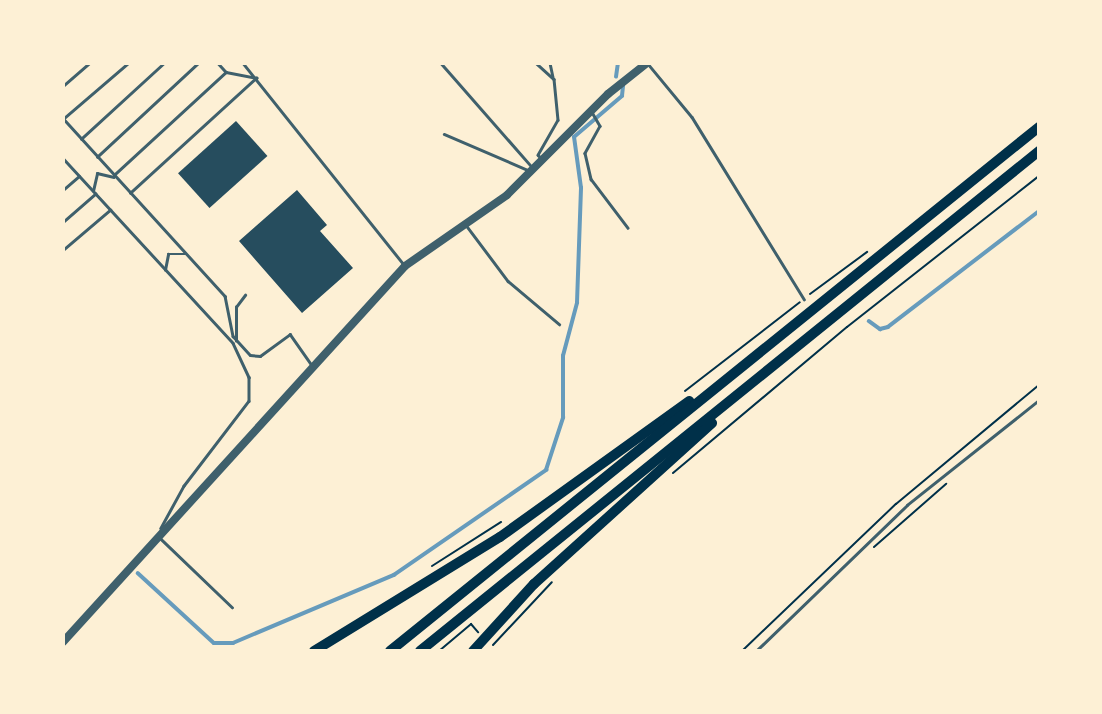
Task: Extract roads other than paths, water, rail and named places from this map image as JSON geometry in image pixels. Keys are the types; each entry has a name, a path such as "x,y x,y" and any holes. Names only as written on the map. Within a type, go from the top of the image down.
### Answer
{"highway":[{"path":"390,651 1039,127"},
{"path":"420,651 1039,151"},
{"path":"314,651 500,537 812,310"},
{"path":"474,651 534,584 776,363"}],"street":[{"path":"63,642 405,266 467,225 533,170 647,63"}],"lane":[{"path":"63,86 89,63"},
{"path":"128,63 63,119 227,299 236,341 255,357 283,335 292,335 313,368"},
{"path":"81,139 164,63"},
{"path":"97,157 198,63"},
{"path":"218,63 226,72 256,78"},
{"path":"243,63 405,266"},
{"path":"440,63 533,170"},
{"path":"536,63 553,77"},
{"path":"543,161 538,155 558,120 551,63"},
{"path":"647,63 692,117 804,299"},
{"path":"114,175 226,72"},
{"path":"130,193 256,78"},
{"path":"592,112 600,126 585,153 591,179 628,228"},
{"path":"444,134 533,170"},
{"path":"63,158 236,347 251,386 243,411 172,504 159,537 232,607"},
{"path":"63,222 94,193 97,173 118,179"},
{"path":"63,190 79,176"},
{"path":"63,250 110,210"},
{"path":"467,225 508,281 559,324"},
{"path":"165,270 168,254 178,251 188,256"},
{"path":"236,341 236,307 245,295"},
{"path":"756,651 907,505 1039,400"}],"waterway":[{"path":"616,77 618,63"},
{"path":"138,573 214,643 233,643 394,575 546,470 563,418 563,356 577,303 581,188 574,137 622,96 623,86"},
{"path":"869,321 880,329 888,327 1039,211"}]}
